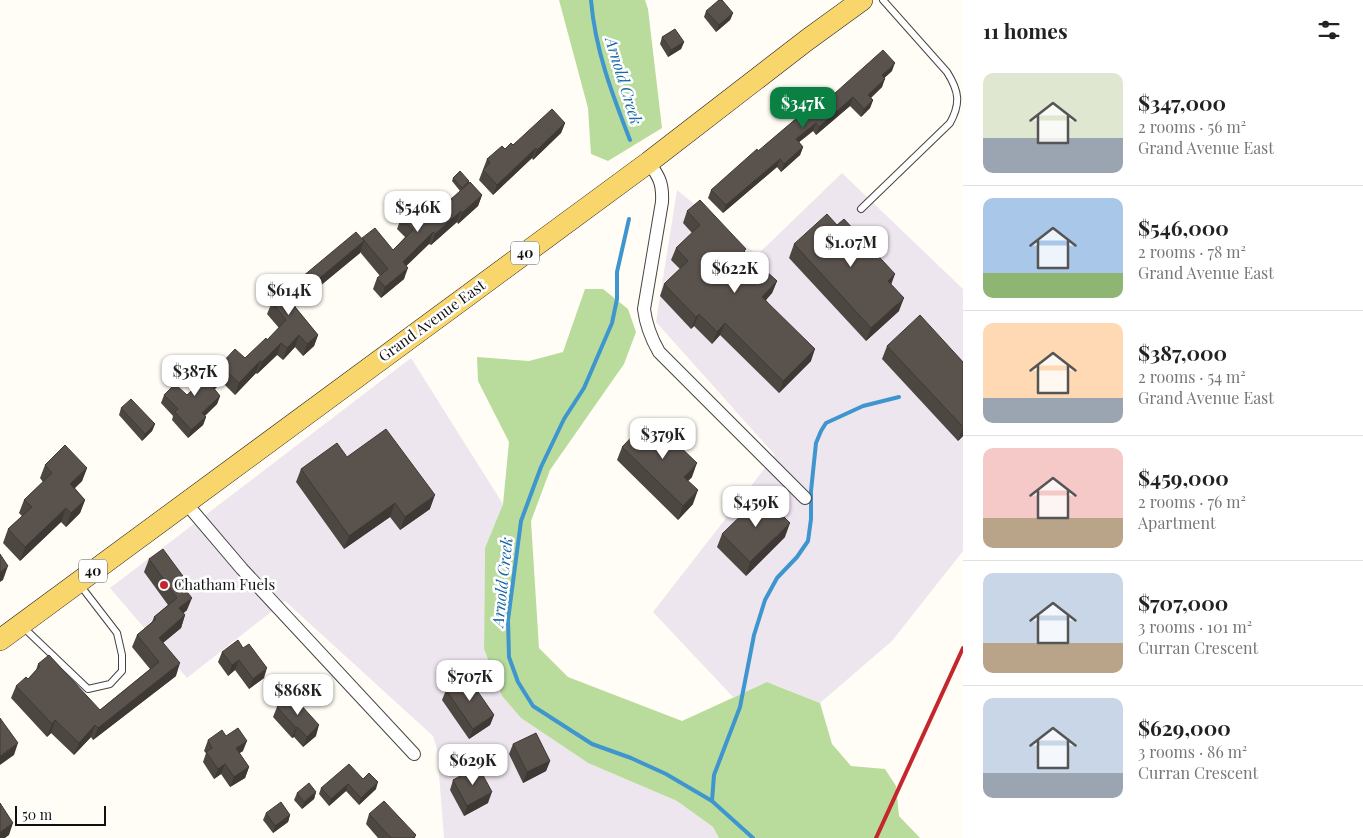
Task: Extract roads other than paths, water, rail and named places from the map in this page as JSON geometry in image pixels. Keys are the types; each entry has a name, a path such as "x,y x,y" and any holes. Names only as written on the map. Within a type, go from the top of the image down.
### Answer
{"main road":[{"name":"Grand Avenue East","path":"0,640 649,162 862,0"}],"street":[{"path":"649,162 661,181 663,190 644,309 650,336 659,352 805,498"},
{"path":"185,502 242,569 414,754"}],"lane":[{"path":"861,209 950,123 957,110 958,94 947,72 883,0"},
{"path":"21,624 88,689 110,684 122,671 122,655 117,633 78,582"}],"waterway":[{"name":"Arnold Creek","path":"591,0 600,54 630,140"},
{"name":"Arnold Creek","path":"629,219 617,272 617,299 612,323 584,388 564,419 541,467 521,521 508,620 509,657 518,682 533,706 592,744 631,758 666,774 712,801 753,838"},
{"path":"712,801 714,775 740,707 754,635 765,600 777,578 797,557 808,541 816,443 821,431 826,423 863,406 899,397"}],"railway":[{"path":"876,838 963,648"}],"place":[{"name":"Chatham Fuels","path":"164,585"}]}
